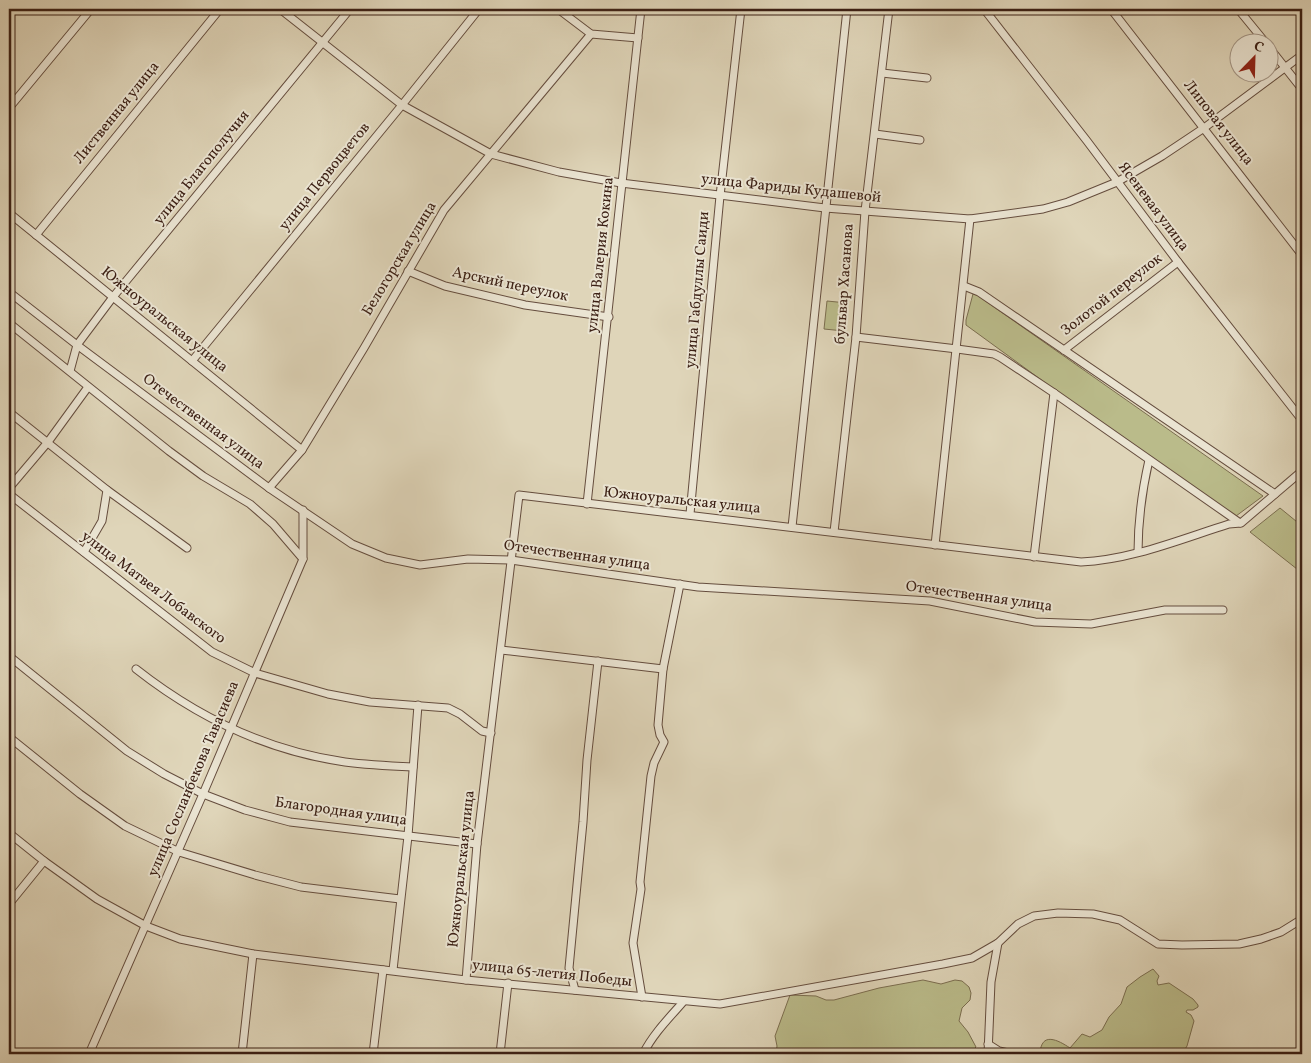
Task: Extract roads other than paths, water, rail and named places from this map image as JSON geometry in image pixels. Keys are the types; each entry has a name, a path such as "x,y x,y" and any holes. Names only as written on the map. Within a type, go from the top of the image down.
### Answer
{"street":[{"path":"9,108 91,9"},
{"name":"Лиственная улица","path":"36,235 220,9"},
{"name":"улица Фариды Кудашевой","path":"280,9 402,106 491,154 559,172 621,183 825,208 970,219 1043,209 1068,202 1117,182 1162,156 1204,128 1302,55"},
{"name":"улица Благополучия","path":"77,345 114,297 350,9"},
{"name":"улица Первоцветов","path":"192,361 402,106 479,9"},
{"path":"558,9 592,34 638,38"},
{"name":"улица Валерия Кокина","path":"587,504 641,9"},
{"name":"улица Габдуллы Саиди","path":"690,514 720,196 741,9"},
{"name":"бульвар Хасанова","path":"792,527 847,9"},
{"name":"бульвар Хасанова","path":"834,532 856,337 865,211 889,9"},
{"name":"Ясеневая улица","path":"984,9 1302,420"},
{"name":"Липовая улица","path":"1111,9 1302,255"},
{"path":"1238,9 1257,32"},
{"name":"Белогорская улица","path":"269,488 302,450 444,210 592,34"},
{"path":"1278,58 1302,89"},
{"path":"882,73 928,78"},
{"path":"874,134 920,140"},
{"name":"Южноуральская улица","path":"9,212 302,450"},
{"path":"936,545 970,219"},
{"name":"Золотой переулок","path":"1064,350 1178,262"},
{"name":"Арский переулок","path":"408,271 445,286 525,305 608,317"},
{"path":"964,286 980,292 1275,494"},
{"name":"Отечественная улица","path":"9,292 269,488 352,544 386,558 420,565 468,559 510,560 680,584 930,601 1034,622 1091,624 1165,610 1223,610"},
{"path":"9,323 203,476 250,504 273,524 303,559"},
{"path":"856,337 994,354 1054,393 1241,524 1302,471"},
{"path":"70,371 77,345"},
{"path":"9,488 48,442 88,387"},
{"path":"1034,557 1054,393"},
{"path":"9,412 107,490 188,548"},
{"path":"1138,552 1138,522 1149,460"},
{"path":"84,552 102,522 107,490"},
{"name":"улица Матвея Лобавского","path":"9,494 212,652 255,673 328,694 370,702 448,708 460,714 482,731 491,733"},
{"name":"Южноуральская улица","path":"466,980 477,844 519,495 1080,562 1095,561 1138,552 1229,524 1241,524"},
{"name":"улица Сосланбекова Тавасиева","path":"89,1054 179,852 303,559 303,510"},
{"path":"642,997 633,943 641,889 640,882 651,776 654,763 664,742 658,726 663,669 680,584"},
{"path":"501,650 663,669"},
{"name":"Благородная улица","path":"9,656 127,751 164,774 203,794 245,810 290,822 477,844"},
{"path":"575,990 569,968 587,760 598,661"},
{"path":"136,669 188,707 231,728 268,742 320,757 369,764 413,767"},
{"path":"394,970 408,836 418,705"},
{"path":"9,737 80,794 125,826 179,852 301,887 400,899"},
{"name":"улица 65-летия Победы","path":"9,832 98,899 146,926 180,939 253,954 466,980 720,1004 972,958 998,943 1018,924 1034,916 1058,913 1093,914 1120,920 1158,944 1182,945 1239,944 1281,932 1302,919"},
{"path":"9,904 44,860"},
{"path":"988,1054 991,982 998,943"},
{"path":"242,1054 253,954"},
{"path":"373,1054 383,970"},
{"path":"500,1054 508,983"},
{"path":"643,1054 648,1043 659,1028 684,1001"},
{"path":"988,1044 999,1051 1013,1054"}]}
